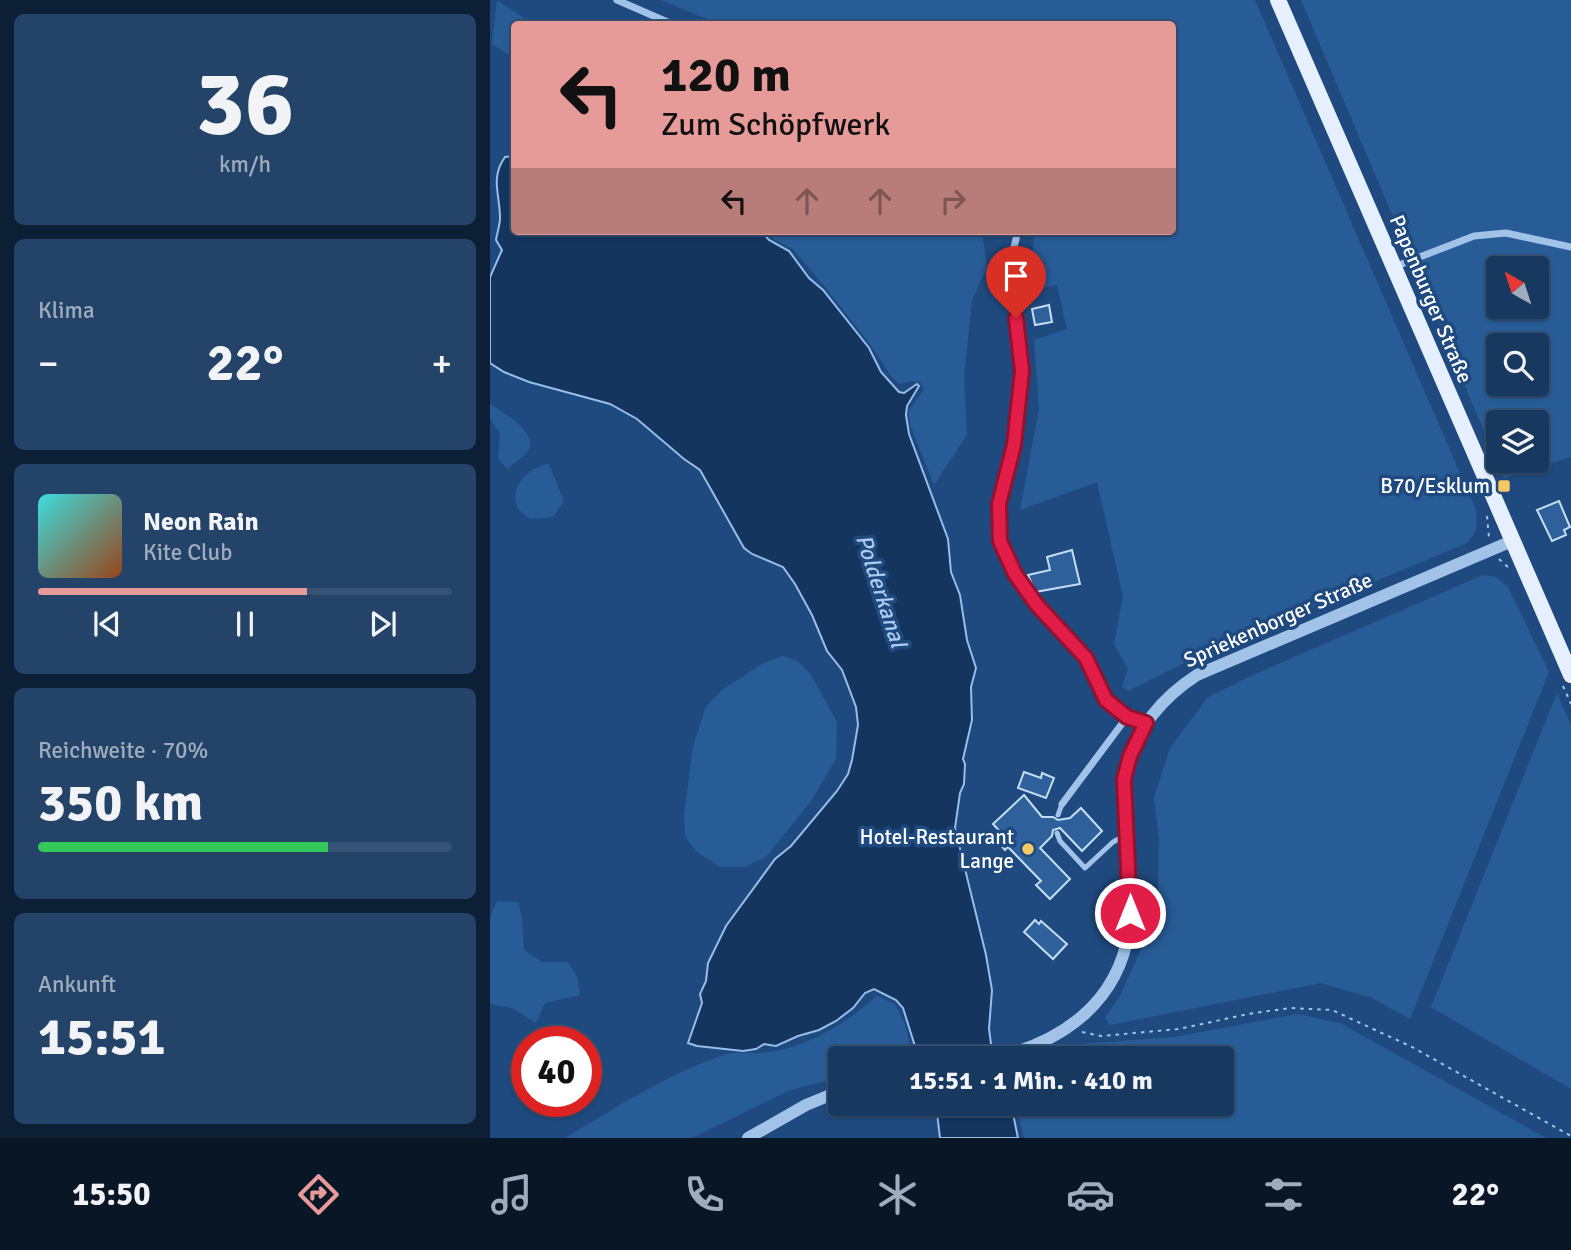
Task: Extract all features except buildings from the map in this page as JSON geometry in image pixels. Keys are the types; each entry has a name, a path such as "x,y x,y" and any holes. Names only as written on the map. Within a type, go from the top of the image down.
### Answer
{"main road":[{"name":"Papenburger Straße","path":"1278,0 1571,674"}],"street":[{"path":"617,0 665,21"},
{"path":"1394,267 1474,236 1506,233 1571,247"},
{"path":"1017,235 1011,258 1022,371 1014,445 999,504 1000,541 1015,574 1037,605 1086,658 1106,700 1127,717 1146,723"},
{"name":"Spriekenborger Straße","path":"1034,1046 1067,1029 1096,1002 1109,985 1125,948 1129,929 1130,897 1124,779 1130,756 1146,723 1174,690 1197,675 1512,541"},
{"path":"1062,804 1127,717"},
{"path":"748,1138 806,1105 828,1096"}],"lane":[{"path":"1058,815 1062,804"},
{"path":"1057,833 1060,841 1085,868 1113,842 1127,835"}],"path":[{"path":"1494,548 1500,561 1510,570"},
{"path":"1067,1029 1101,1036 1179,1030 1248,1014 1290,1008 1332,1010 1412,1047 1571,1136"}],"shaded area":[{"path":"497,0 528,21 511,21 511,56 492,44"},
{"path":"661,0 1255,0 1476,510 1477,524 1473,535 1467,543 1202,654 1128,691 1122,686 1128,669 1114,644 1123,596 1097,482 1020,510 1039,409 1034,340 1067,329 1057,285 1028,290 1035,235 1176,235 1176,21 712,21"},
{"path":"1301,0 1571,0 1571,457 1549,464 1549,410 1486,410 1486,436"},
{"path":"771,235 983,235 987,268 972,300 964,377 967,435 934,485 911,427 908,412 924,389 921,383 912,381 899,384 793,249 773,239"},
{"path":"490,404 516,422 530,440 526,453 507,469 498,458 500,433 490,419"},
{"path":"549,464 564,501 553,517 530,519 518,508 518,485 528,473"},
{"path":"1502,473 1520,473 1504,478"},
{"path":"1483,575 1496,577 1508,587 1549,672 1410,1019 1372,998 1321,983 1110,1025 1105,1018 1121,994 1144,942 1149,911 1158,893 1159,839 1154,797 1170,748 1208,697"},
{"path":"783,656 797,661 810,673 837,722 836,759 811,801 766,857 745,867 720,867 697,852 685,837 684,815 693,746 706,707 722,690 762,664"},
{"path":"1557,693 1571,725 1571,1089 1431,1007"},
{"path":"497,901 518,902 524,950 542,962 568,962 577,976 580,995 545,1003 536,1023 512,1008 490,1004 490,917"},
{"path":"877,996 895,1004 905,1024 910,1046 828,1046 828,1080 788,1091 692,1138 565,1138 641,1093 700,1064 727,1054 763,1053 799,1045 827,1032"},
{"path":"1297,1014 1340,1023 1546,1138 1024,1138 1018,1116 1234,1116 1234,1046 1064,1046 1174,1037"}],"water":[{"name":"Polderkanal","path":"511,156 511,235 765,235 789,251 809,278 823,290 869,348 881,372 899,392 904,393 917,384 919,386 907,406 909,434 948,539 951,572 960,595 967,640 976,668 971,687 972,720 963,759 964,784 960,793 955,828 992,990 989,1029 992,1046 915,1046 903,1008 896,1000 874,989 865,993 853,1008 836,1021 776,1046 764,1044 756,1049 743,1051 688,1043 702,1003 700,994 706,981 708,963 726,926 775,859 791,846 848,774 858,725 856,707 842,670 827,651 795,584 783,567 744,548 700,470 637,419 610,404 529,382 490,363 490,277 502,250 496,240 500,218 497,179 505,157"},
{"path":"937,1116 1013,1116 1018,1138 940,1138"}],"place":[{"name":"B70/Esklum","path":"1504,486"},
{"name":"Hotel-Restaurant Lange","path":"1028,849"}],"route":[{"path":"1016,318 1022,371 1014,445 999,504 1000,541 1015,574 1037,605 1086,658 1106,700 1127,717 1146,723 1130,756 1124,779 1130,913"}]}
